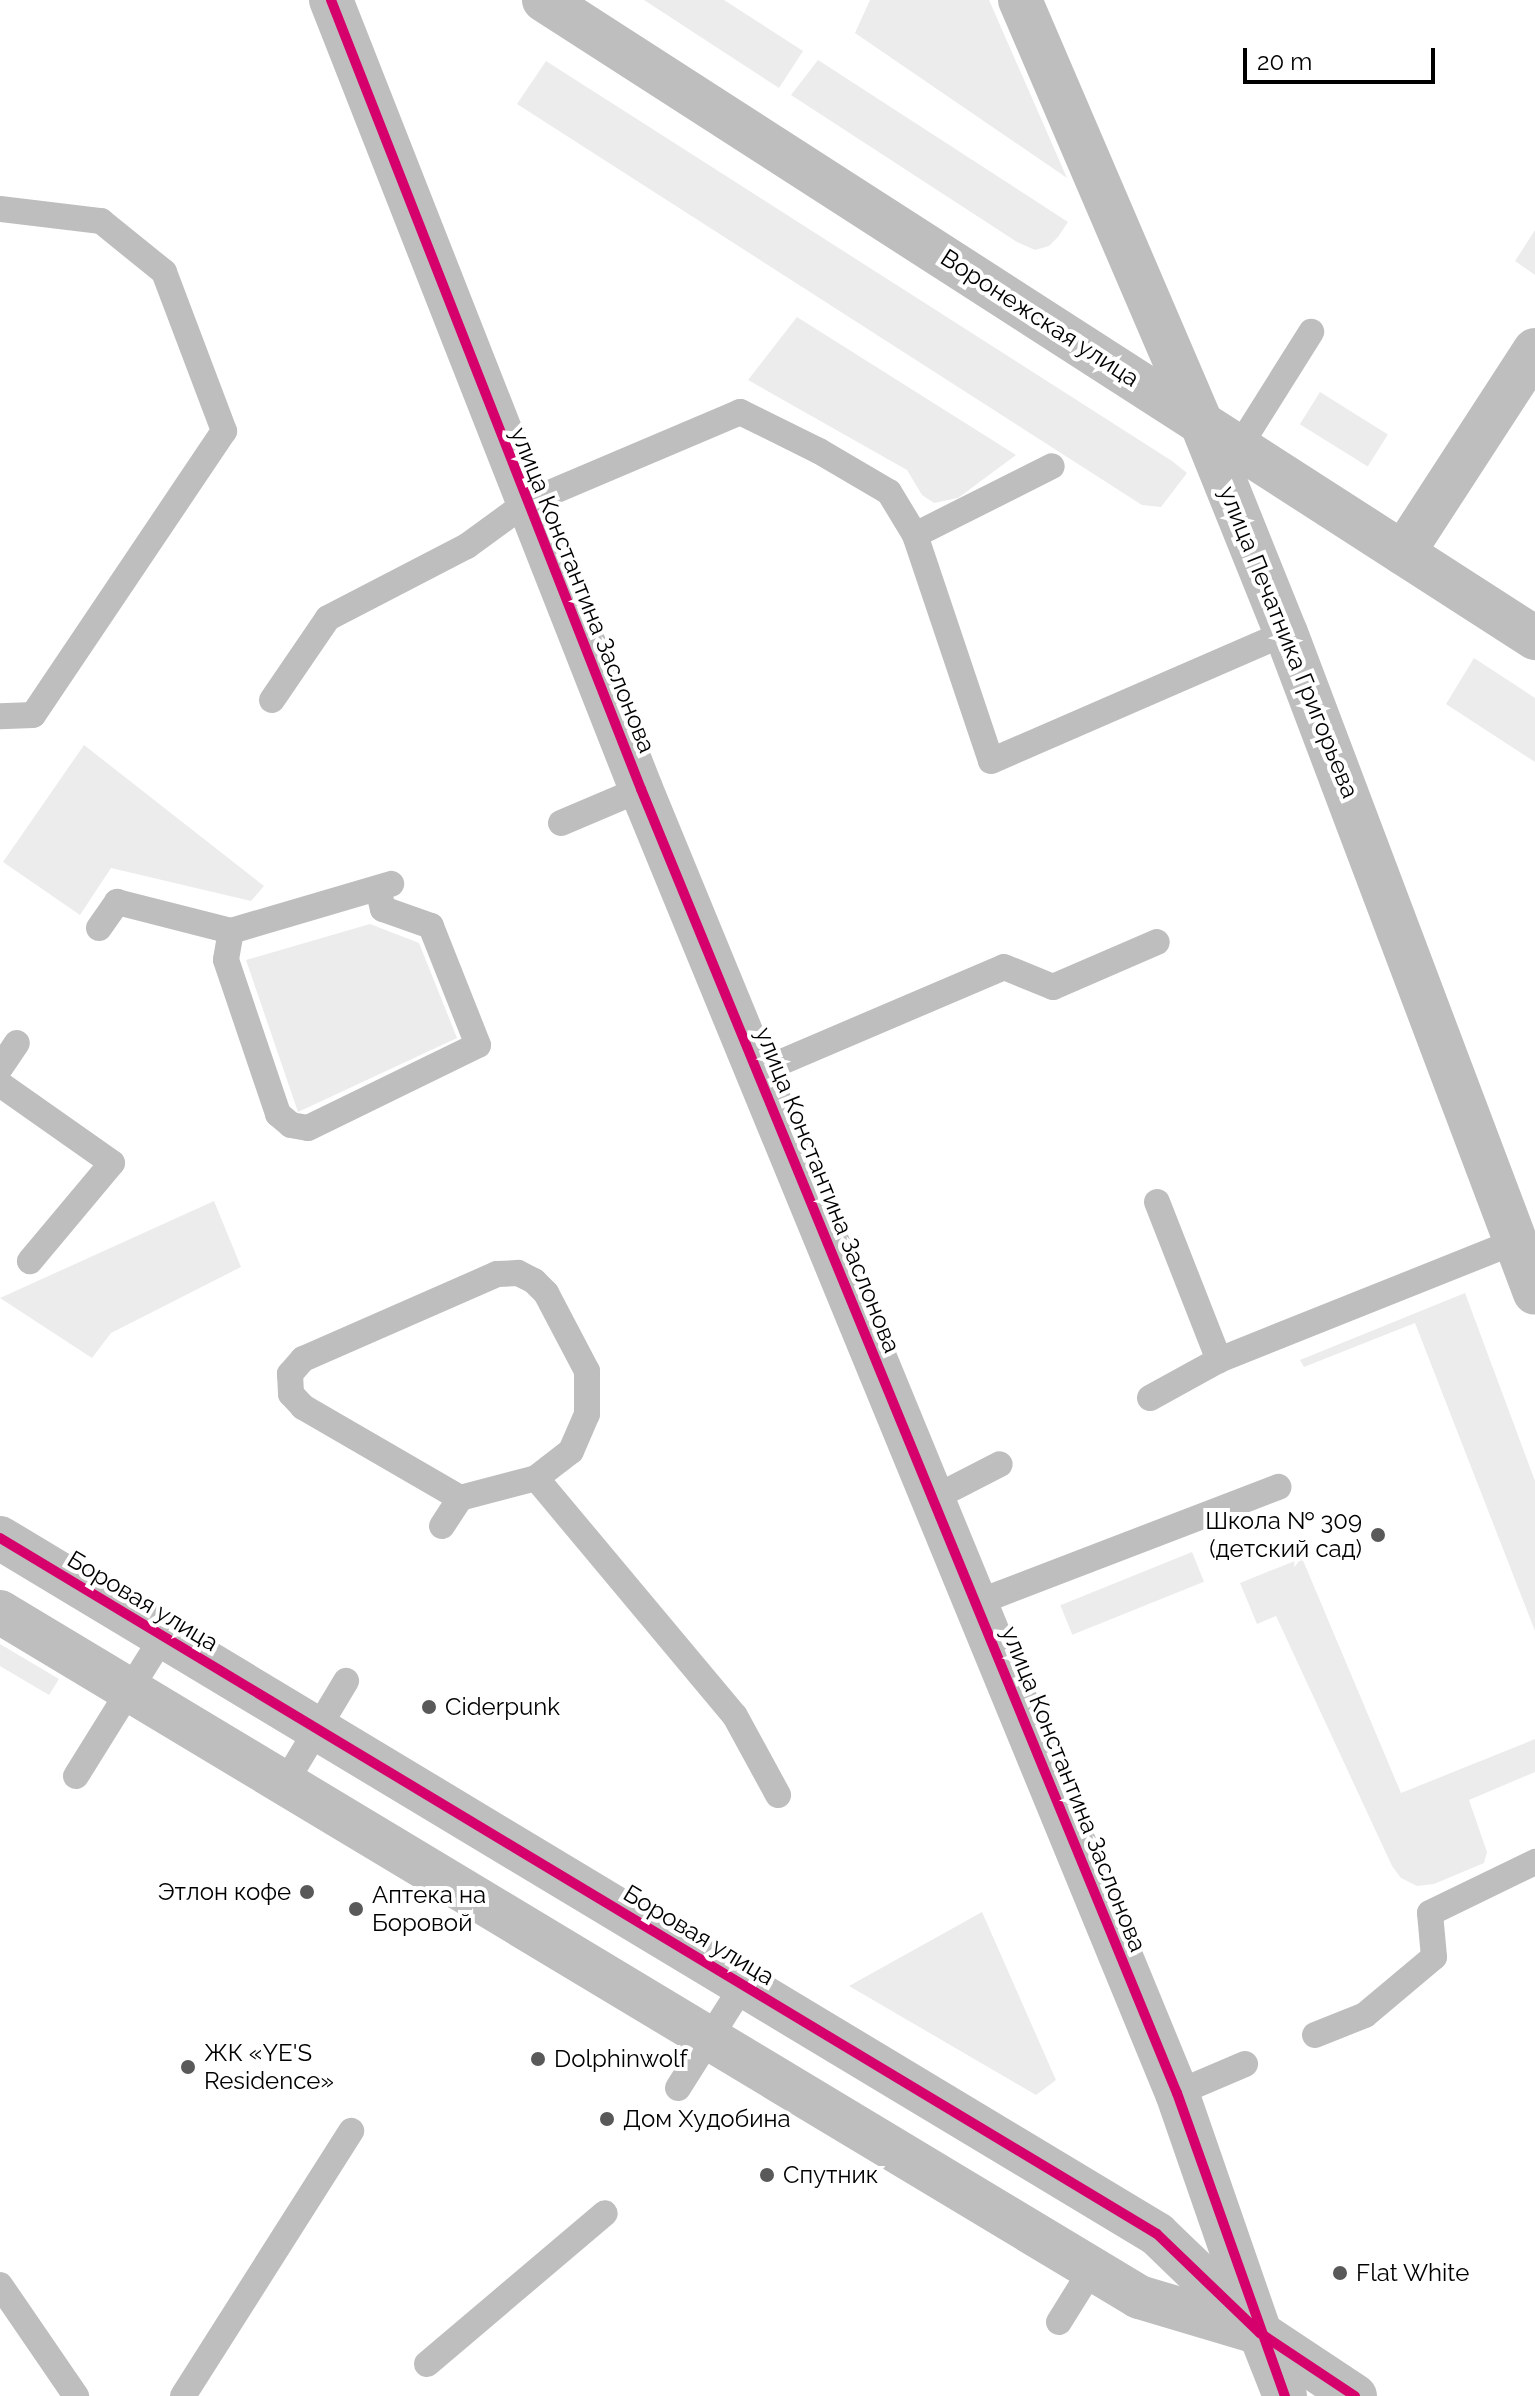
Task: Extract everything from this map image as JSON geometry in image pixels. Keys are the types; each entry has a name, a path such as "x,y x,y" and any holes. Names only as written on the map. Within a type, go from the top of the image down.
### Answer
{"street":[{"name":"улица Константина Заслонова","path":"331,0 526,503 641,789 1177,2093 1285,2396"},
{"name":"Воронежская улица","path":"544,0 1535,638"},
{"name":"улица Печатника Григорьева","path":"1020,0 1201,422 1286,633 1535,1293"},
{"path":"1403,553 1535,350"},
{"name":"Боровая улица","path":"0,1538 1157,2234 1260,2333 1355,2396"},
{"name":"Боровая улица","path":"0,1612 1139,2297 1260,2333"}],"lane":[{"path":"0,209 101,221 164,272 224,431 33,715 0,716"},
{"path":"1239,447 1311,332"},
{"path":"272,700 328,618 467,546 526,503 740,412 819,451 889,492 915,535 991,761 1286,633"},
{"path":"915,535 1052,466"},
{"path":"561,823 641,789"},
{"path":"99,928 117,902 231,931 384,886 383,909 431,926 478,1045 308,1128 291,1125 278,1114 226,960 231,931"},
{"path":"758,1072 1004,967 1053,987 1157,942"},
{"path":"0,1068 17,1043"},
{"path":"0,1084 112,1163 30,1261"},
{"path":"1157,1202 1219,1360"},
{"path":"1150,1398 1219,1360 1516,1241"},
{"path":"442,1526 460,1498 536,1478 571,1451 587,1414 587,1371 546,1293 534,1281 518,1273 497,1274 303,1359 290,1374 291,1394 303,1407 460,1498"},
{"path":"932,1499 1000,1464"},
{"path":"536,1478 735,1716 778,1795"},
{"path":"976,1603 1278,1487"},
{"path":"76,1776 163,1636"},
{"path":"285,1783 346,1681"},
{"path":"1315,2035 1365,2015 1434,1957 1430,1913 1535,1862"},
{"path":"678,2088 743,1985"},
{"path":"1177,2093 1245,2064"},
{"path":"183,2396 351,2131"},
{"path":"427,2364 605,2213"},
{"path":"1059,2322 1092,2269"},
{"path":"0,2285 76,2396"}],"shaded area":[{"path":"644,0 724,0 803,51 779,88"},
{"path":"870,0 989,0 1067,178 855,33"},
{"path":"818,60 1068,222 1058,237 1049,246 1035,250 1017,242 791,95"},
{"path":"546,61 1187,473 1161,507 1142,505 517,104"},
{"path":"1535,230 1535,275 1515,261"},
{"path":"797,317 1016,455 958,498 934,503 922,495 907,470 748,380"},
{"path":"1320,392 1388,434 1368,467 1300,424"},
{"path":"1474,658 1535,698 1535,762 1446,704"},
{"path":"84,745 264,886 251,901 111,868 80,915 3,862"},
{"path":"370,924 419,943 457,1038 298,1112 246,960"},
{"path":"214,1201 241,1267 111,1333 92,1358 0,1298"},
{"path":"1465,1293 1535,1481 1535,1631 1415,1323 1304,1367 1300,1360"},
{"path":"1192,1552 1204,1582 1072,1635 1060,1605"},
{"path":"1302,1558 1401,1793 1535,1739 1535,1772 1469,1800 1487,1852 1484,1863 1434,1884 1417,1886 1401,1878 1392,1866 1276,1616 1257,1624 1240,1583"},
{"path":"0,1644 59,1679 49,1695 0,1666"},
{"path":"982,1912 1056,2080 1036,2095 849,1986"}],"cycle path":[{"path":"331,0 641,789 1177,2093 1285,2396"},
{"path":"0,1538 1157,2234 1260,2333 1355,2396"}],"place":[{"name":"Школа № 309 (детский сад)","path":"1378,1535"},
{"name":"Ciderpunk","path":"429,1707"},
{"name":"Этлон кофе","path":"307,1892"},
{"name":"Аптека на Боровой","path":"356,1909"},
{"name":"Dolphinwolf","path":"538,2059"},
{"name":"ЖК «YE'S Residence»","path":"188,2067"},
{"name":"Дом Худобина","path":"607,2119"},
{"name":"Спутник","path":"767,2175"},
{"name":"Flat White","path":"1340,2273"}]}
